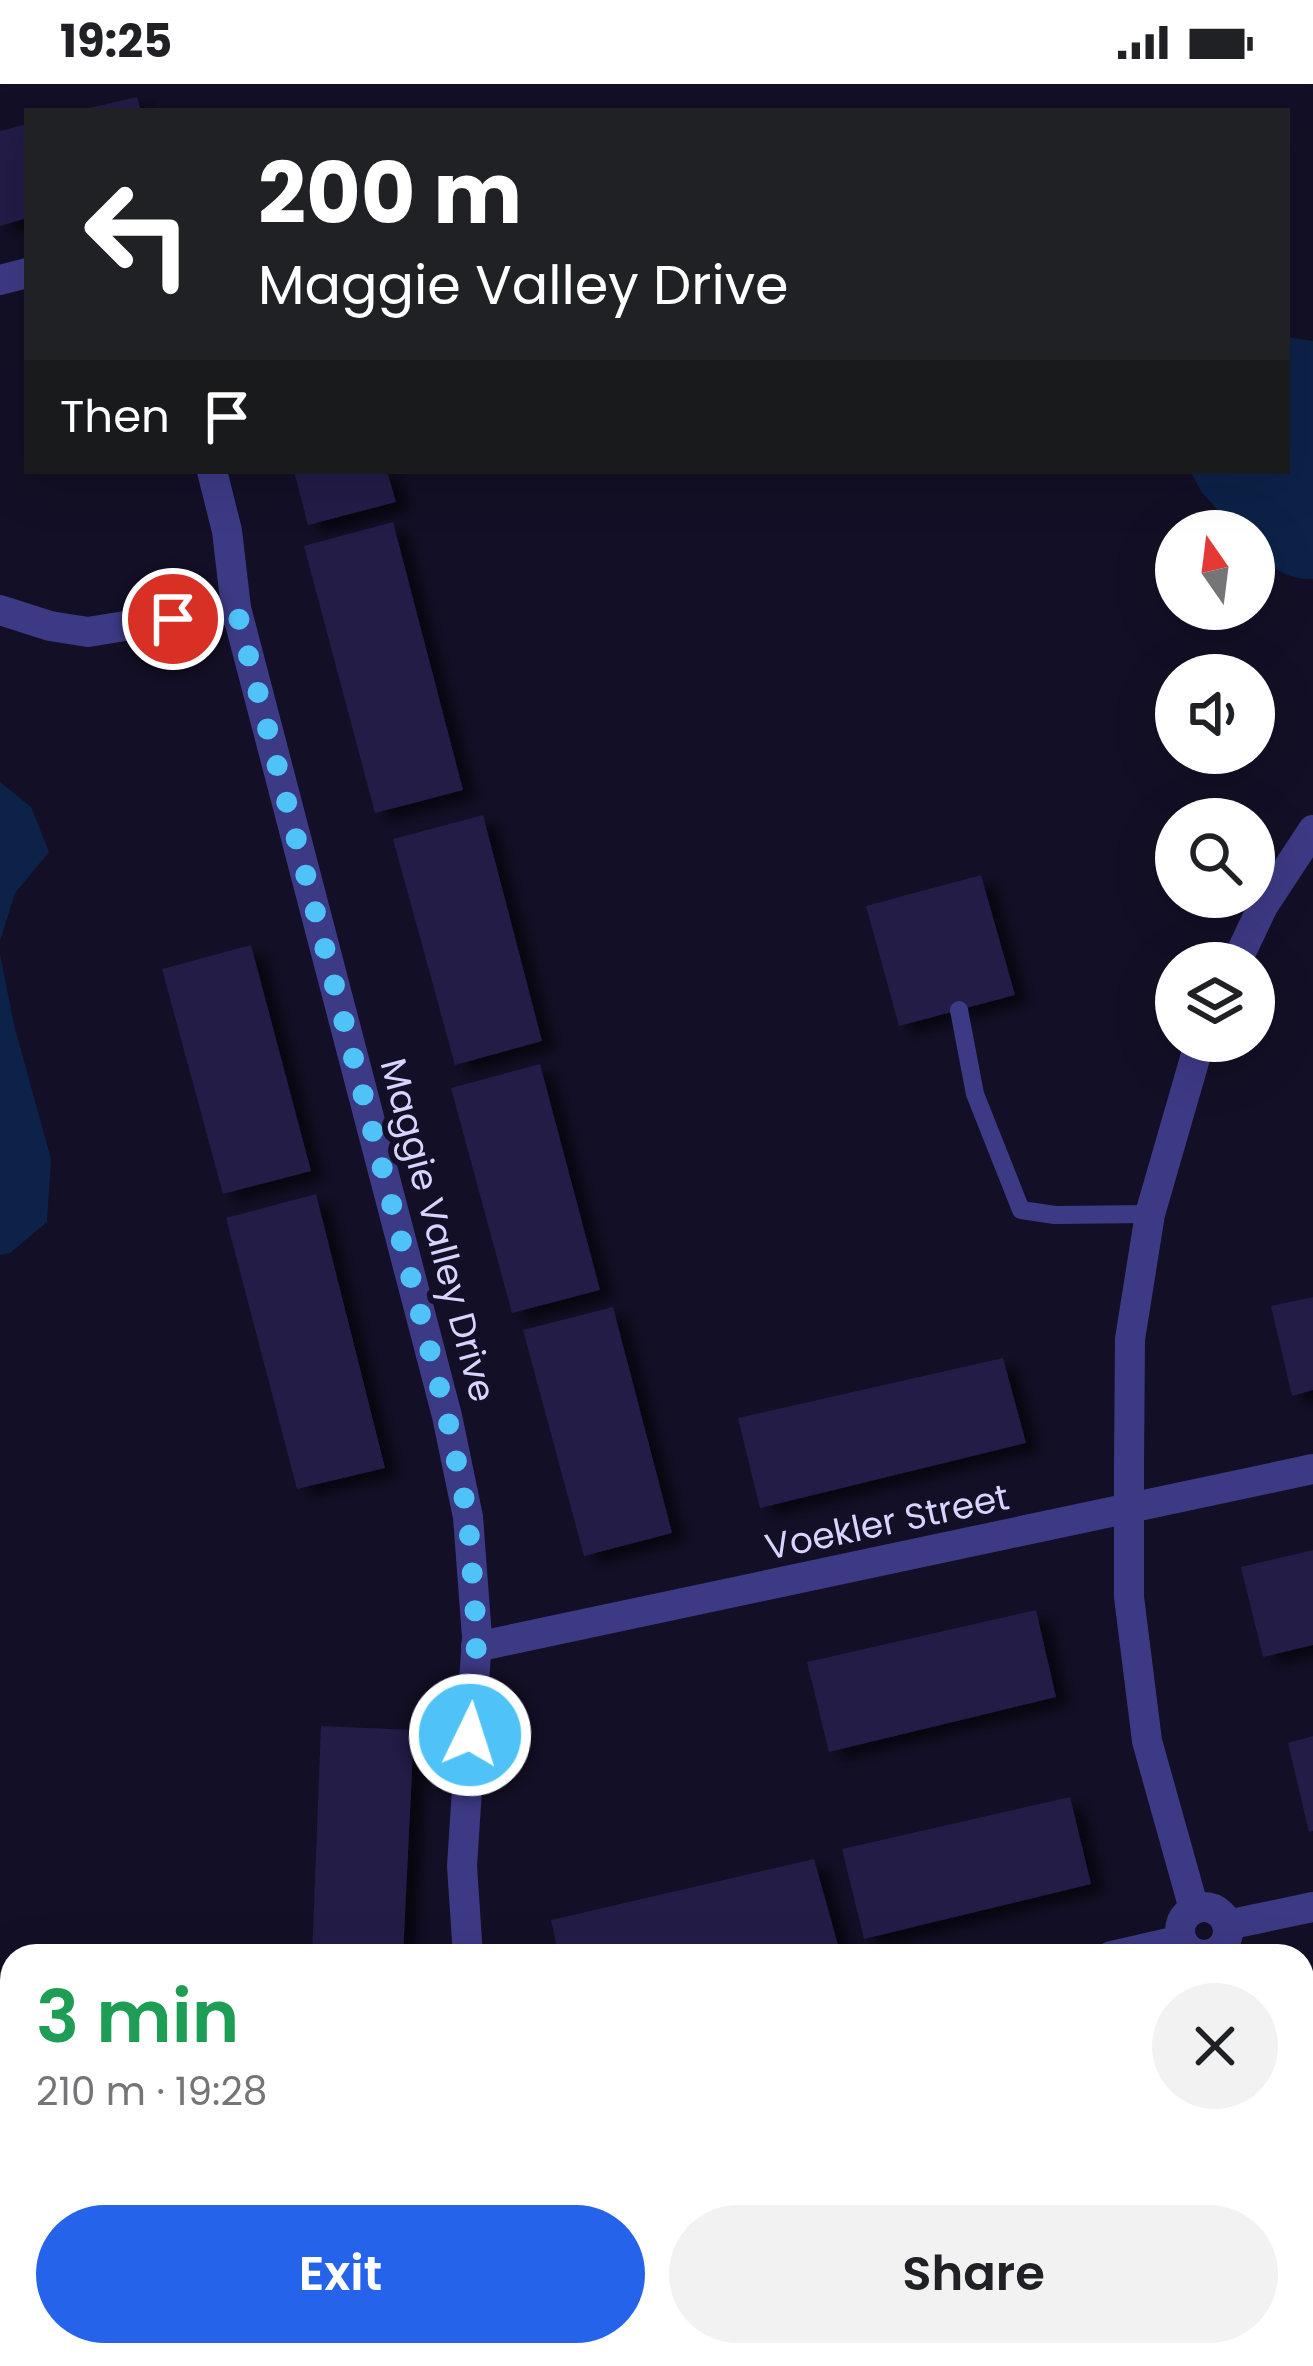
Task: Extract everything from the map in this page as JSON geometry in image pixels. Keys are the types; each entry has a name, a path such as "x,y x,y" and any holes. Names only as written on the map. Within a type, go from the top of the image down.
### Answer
{"street":[{"name":"Maggie Valley Drive","path":"213,474 227,531 236,608 447,1416 468,1517 476,1647 461,1866 467,1944"},
{"path":"0,610 88,632 236,608"},
{"path":"1246,942 1263,906 1313,830"},
{"path":"1194,1062 1150,1214 1130,1339 1129,1597 1147,1741 1194,1909"},
{"name":"Voekler Street","path":"476,1647 1313,1469"},
{"path":"1221,1944 1313,1906"},
{"path":"1186,1944 1180,1926 1194,1909 1210,1908 1219,1944"},
{"path":"1164,1944 1181,1940"}],"lane":[{"path":"959,1010 974,1094 1022,1210 1054,1215 1150,1214"}],"water":[{"path":"1290,337 1313,341 1313,579 1275,568 1275,510 1218,510 1192,474 1290,474"},
{"path":"0,782 31,807 49,852 15,893 0,941"},
{"path":"0,954 51,1159 47,1222 10,1253 0,1255"}],"building":[{"path":"137,97 140,108 89,108"},
{"path":"24,125 24,219 0,226 0,131"},
{"path":"295,474 388,474 396,502 308,525"},
{"path":"393,522 463,790 375,813 304,546"},
{"path":"483,815 542,1041 455,1065 393,839"},
{"path":"981,875 1015,995 899,1026 866,906"},
{"path":"251,945 311,1171 223,1194 162,969"},
{"path":"540,1064 600,1290 512,1313 451,1088"},
{"path":"316,1194 385,1468 297,1489 226,1218"},
{"path":"1313,1297 1313,1390 1292,1396 1271,1306"},
{"path":"613,1307 672,1533 584,1556 523,1330"},
{"path":"1003,1358 1026,1443 760,1508 738,1418"},
{"path":"1313,1550 1313,1645 1263,1657 1241,1567"},
{"path":"1036,1610 1056,1697 829,1752 807,1662"},
{"path":"321,1726 414,1730 404,1944 312,1944"},
{"path":"1313,1736 1313,1831 1309,1832 1288,1743"},
{"path":"1070,1797 1091,1884 864,1939 842,1849"},
{"path":"814,1859 838,1944 556,1944 551,1920"}],"route":[{"path":"173,619 236,608 447,1416 468,1517 477,1637 470,1735"}]}
